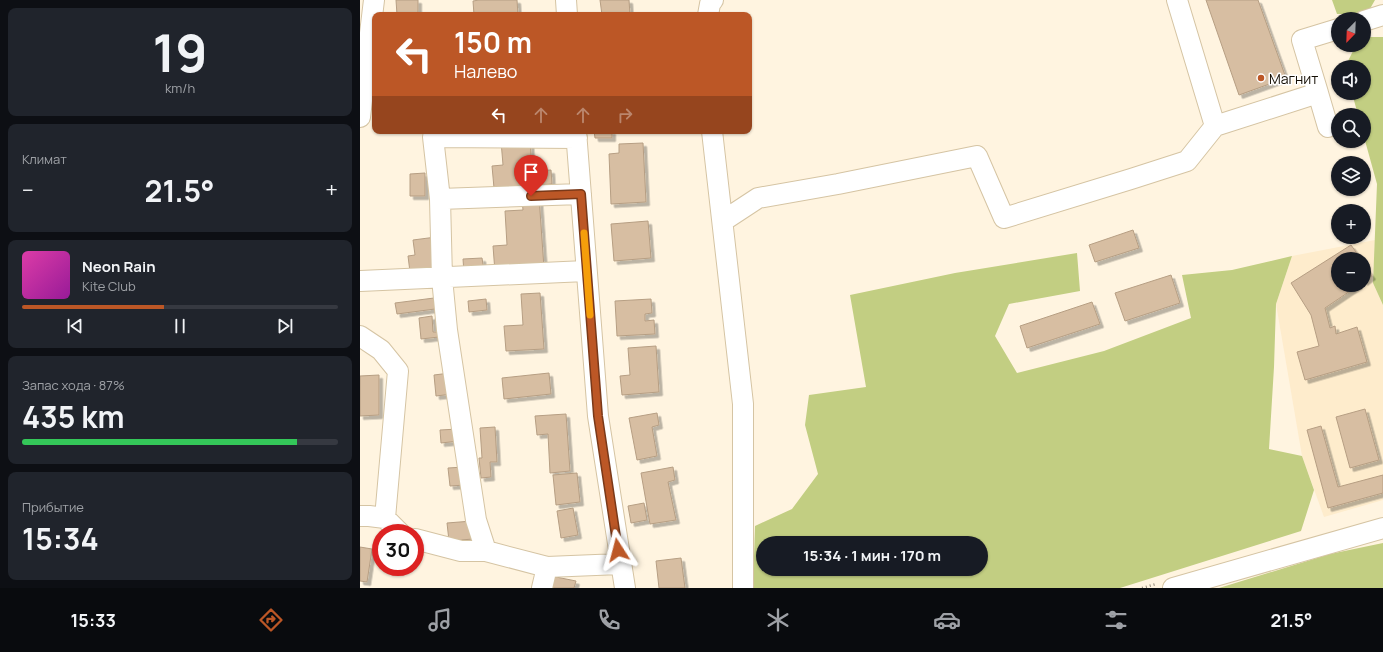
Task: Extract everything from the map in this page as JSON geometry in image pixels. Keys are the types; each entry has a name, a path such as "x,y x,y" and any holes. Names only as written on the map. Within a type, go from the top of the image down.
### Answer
{"street":[{"path":"373,12 374,0"},
{"path":"566,0 567,12"},
{"path":"709,12 710,4 713,0"},
{"path":"1177,0 1215,126"},
{"path":"1371,19 1383,15"},
{"path":"360,117 372,17"},
{"path":"1328,127 1302,40 1331,31"},
{"path":"723,221 758,198 838,184 977,156 1004,218 1187,161 1215,126 1318,93"},
{"path":"712,134 743,404 743,588"},
{"path":"486,551 476,520 447,330 442,278 440,199 433,137 576,135 598,416 620,564 625,588"},
{"path":"440,199 581,194"},
{"path":"360,281 586,271"},
{"path":"360,336 381,350 398,371 385,518"},
{"path":"360,516 385,518 391,524"},
{"path":"1173,588 1383,528"},
{"path":"424,542 461,551 486,551 547,567 620,564"},
{"path":"542,588 547,567"}],"shaded area":[{"path":"1375,240 1373,283 1383,305 1383,500 1324,517 1302,456 1276,304 1292,256 1354,244 1371,244 1371,241"}],"green space":[{"path":"1332,0 1375,0 1368,12 1336,12"},
{"path":"1371,37 1383,37 1383,305 1373,283 1377,184 1371,162 1371,156 1369,156 1367,148 1371,148 1371,108 1356,108 1354,100 1371,100 1371,60 1348,60 1352,52 1371,52"},
{"path":"1077,253 1080,291 1009,304 995,336 1017,373 1104,351 1191,318 1182,275 1232,270 1292,256 1276,304 1269,449 1302,456 1314,490 1301,531 1120,588 753,588 755,526 792,509 818,474 805,425 809,395 866,387 850,295 955,273"},
{"path":"1383,543 1383,588 1219,588 1330,554"}],"building":[{"path":"396,0 418,0 418,12 397,12"},
{"path":"517,0 518,12 474,12 473,1"},
{"path":"600,0 629,0 630,12 602,12"},
{"path":"1206,0 1258,0 1286,78 1239,95"},
{"path":"594,134 612,134 612,138 595,138"},
{"path":"530,139 532,171 551,170 552,184 494,188 492,166 503,165 501,141"},
{"path":"643,143 646,202 611,204 609,154 619,153 619,144"},
{"path":"425,173 425,196 410,196 410,174"},
{"path":"539,197 544,268 495,272 493,246 507,245 505,211 523,210 522,199"},
{"path":"648,221 651,258 614,261 611,224"},
{"path":"1133,230 1139,248 1095,262 1089,245"},
{"path":"436,237 440,269 410,272 408,256 415,255 413,240"},
{"path":"1351,245 1356,252 1340,252"},
{"path":"482,258 484,271 464,273 463,259"},
{"path":"1331,258 1331,292 1349,292 1325,308 1330,328 1335,326 1336,334 1357,327 1367,362 1305,380 1297,352 1319,346 1311,315 1291,283"},
{"path":"1171,275 1180,303 1125,321 1115,293"},
{"path":"540,293 544,349 506,351 504,326 523,325 521,294"},
{"path":"434,298 435,309 397,314 395,303"},
{"path":"486,299 487,310 469,312 468,301"},
{"path":"651,299 652,313 645,314 645,321 654,320 655,334 617,336 615,301"},
{"path":"1092,302 1100,324 1027,348 1020,326"},
{"path":"432,316 433,332 439,332 439,337 421,339 419,318"},
{"path":"656,346 659,392 622,395 620,376 630,375 628,348"},
{"path":"450,373 452,394 436,396 434,375"},
{"path":"549,373 551,394 504,399 502,378"},
{"path":"379,375 379,415 360,416 360,376"},
{"path":"1365,409 1379,460 1350,468 1336,417"},
{"path":"657,413 659,425 652,427 657,456 637,460 629,418"},
{"path":"566,414 570,471 550,473 548,434 537,435 535,416"},
{"path":"1321,426 1338,487 1383,475 1383,493 1328,508 1307,430"},
{"path":"495,427 497,462 490,462 491,477 481,478 479,458 482,458 480,428"},
{"path":"458,429 459,441 441,443 440,430"},
{"path":"464,467 465,485 450,486 448,468"},
{"path":"673,467 675,480 668,482 676,520 650,524 641,473"},
{"path":"577,473 580,502 556,505 553,475"},
{"path":"644,503 647,520 631,523 628,506"},
{"path":"573,508 578,535 561,538 557,511"},
{"path":"472,521 473,539 449,541 447,523"},
{"path":"360,547 372,549 367,582 360,581"},
{"path":"681,558 685,588 659,588 656,561"},
{"path":"551,576 576,581 574,588 549,588"}],"slow traffic":[{"path":"584,233 590,315"}],"place":[{"name":"Магнит","path":"1261,78"}],"route":[{"path":"531,196 581,194 598,416 618,550"}]}
